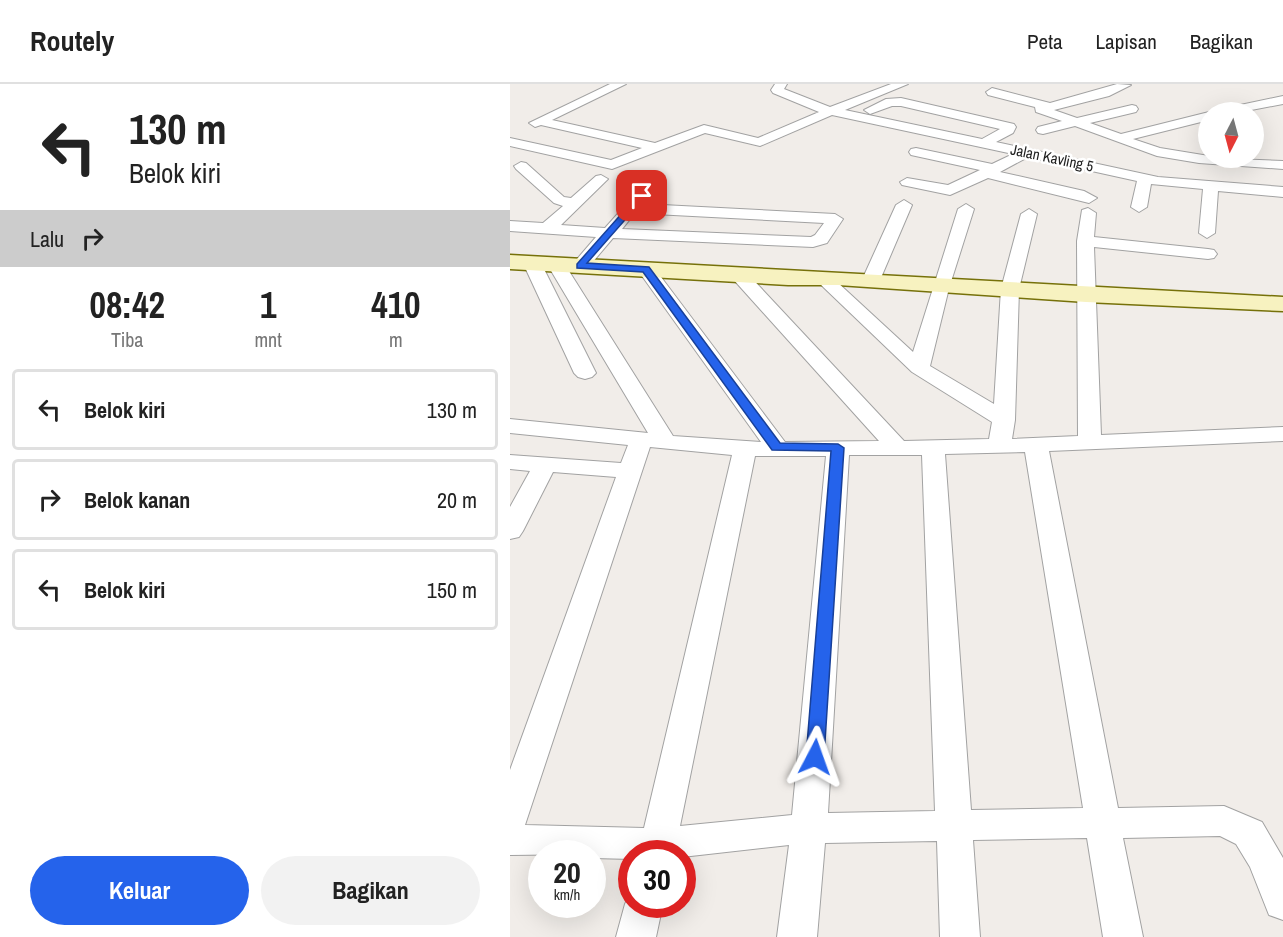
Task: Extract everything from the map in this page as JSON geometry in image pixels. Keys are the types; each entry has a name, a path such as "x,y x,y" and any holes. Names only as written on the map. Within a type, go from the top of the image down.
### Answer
{"street":[{"path":"510,134 620,84"},
{"name":"Jalan Kavling 5","path":"781,84 777,90 827,110 1145,178 1283,192"},
{"path":"510,142 612,165 704,129 760,142 827,110 902,84"},
{"path":"1020,112 1105,93 1125,85 1123,84"},
{"path":"992,92 1045,108 1144,150 1198,156"},
{"path":"1264,104 1283,100"},
{"path":"856,116 890,102 901,102 1009,127 1008,130 985,143"},
{"path":"1043,130 1132,109"},
{"path":"1120,138 1198,120"},
{"path":"540,121 656,147"},
{"path":"916,152 1079,194 1089,206 1085,241 1090,441"},
{"path":"908,182 950,190 1028,152"},
{"path":"1264,162 1283,165"},
{"path":"521,166 559,200 574,204"},
{"path":"1139,207 1145,178"},
{"path":"547,230 601,179"},
{"path":"580,266 652,183"},
{"path":"1207,233 1211,186"},
{"path":"871,280 904,205"},
{"path":"510,226 547,230 813,242 823,237 835,219 631,208"},
{"path":"919,368 966,209"},
{"path":"999,445 1004,420 1010,292 1029,214"},
{"path":"1085,241 1208,254"},
{"path":"521,262 1086,297 1283,304"},
{"path":"521,262 585,373"},
{"path":"556,264 653,441"},
{"path":"646,269 777,447"},
{"path":"739,275 898,448"},
{"path":"822,279 871,280 942,287"},
{"path":"822,279 919,368 1004,420"},
{"path":"1169,301 1283,311"},
{"path":"510,426 745,449 1036,445 1283,434"},
{"path":"510,819 632,471 653,441"},
{"path":"1036,445 1123,937"},
{"path":"933,447 960,937"},
{"path":"797,937 809,828 838,448"},
{"path":"659,840 745,449"},
{"path":"510,462 632,471"},
{"path":"510,531 545,465"},
{"path":"696,844 809,828 1224,821 1250,833 1266,861 1283,903"},
{"path":"510,840 618,847"},
{"path":"636,937 641,918"}],"route":[{"path":"642,196 580,266 646,269 777,447 838,448 815,757"}]}
